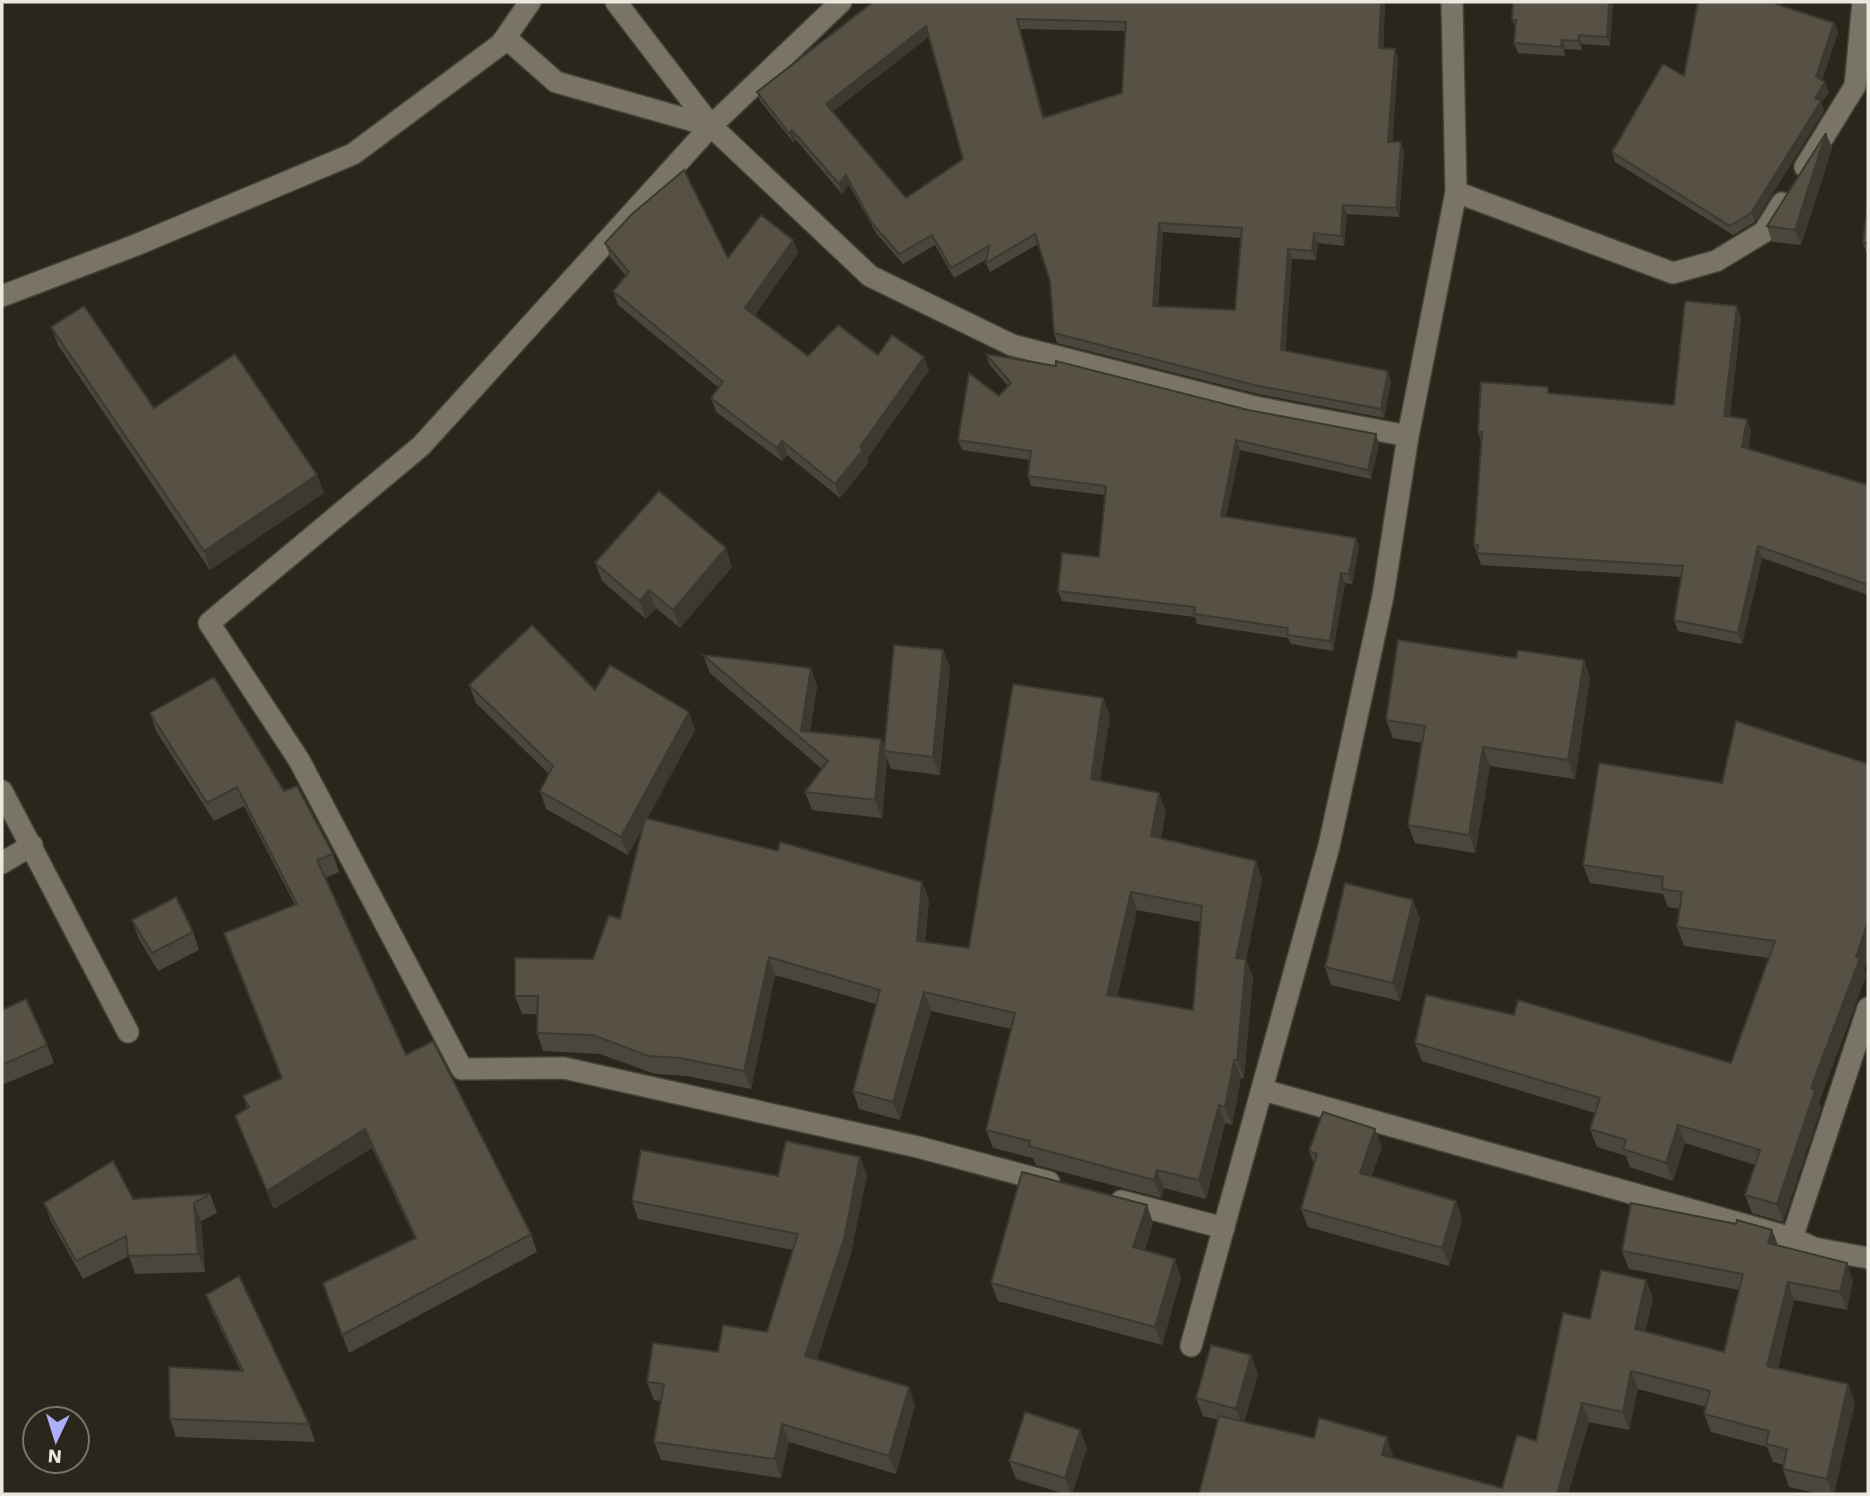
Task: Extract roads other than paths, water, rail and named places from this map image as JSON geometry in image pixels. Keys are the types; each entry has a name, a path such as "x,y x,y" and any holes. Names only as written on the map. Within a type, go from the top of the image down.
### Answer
{"street":[{"path":"2,296 136,245 353,154 507,39 530,2"},
{"path":"616,2 711,126 870,276 1012,345 1255,407 1408,436"},
{"path":"841,2 711,126 421,446 209,623 299,760 462,1069 564,1069 918,1147 1064,1186"},
{"path":"1191,1346 1264,1090 1329,846 1383,596 1408,436 1456,192 1452,2"},
{"path":"1456,192 1673,273 1716,261 1764,232 1855,86 1863,2"},
{"path":"507,39 556,82 711,126"},
{"path":"2,791 33,845 128,1032"},
{"path":"2,863 33,845"},
{"path":"1792,1238 1868,1008"},
{"path":"1264,1090 1792,1238 1814,1248 1868,1258"},
{"path":"1104,1196 1224,1228"}]}
